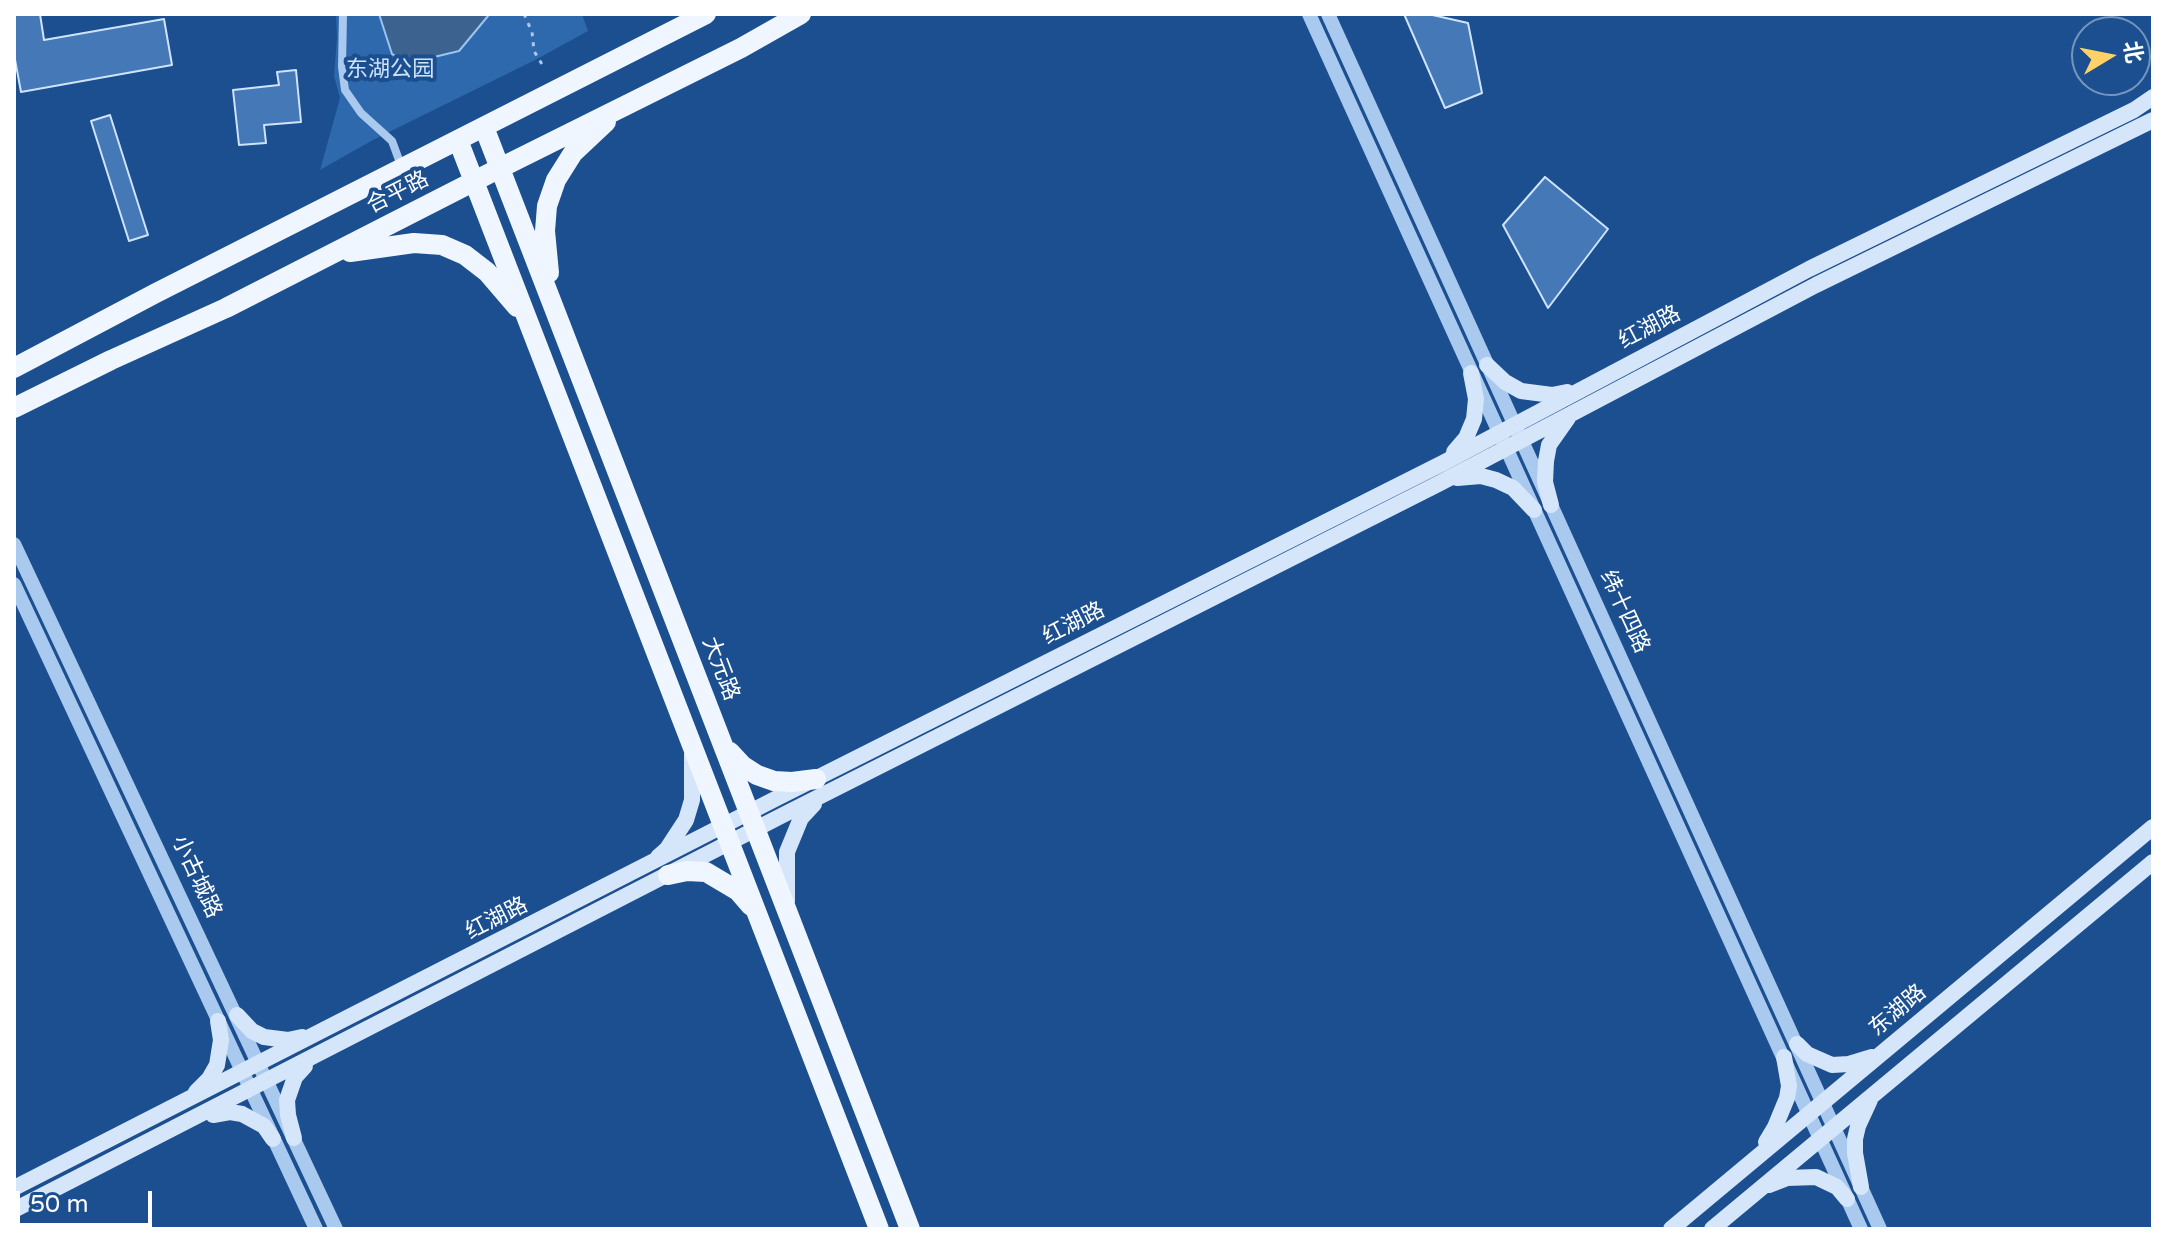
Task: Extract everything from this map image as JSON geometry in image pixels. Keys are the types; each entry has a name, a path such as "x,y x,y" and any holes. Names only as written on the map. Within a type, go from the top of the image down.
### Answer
{"main road":[{"name":"合平路","path":"14,368 706,14"},
{"name":"合平路","path":"16,408 111,360 226,308 741,48 801,14"},
{"name":"红湖路","path":"1518,432 1588,386 1809,269 2134,110 2153,97"},
{"path":"555,309 547,262 547,206 556,180 573,153 626,105"},
{"name":"红湖路","path":"14,1210 188,1123 659,870 1443,463 1578,409 1816,285 2153,120"},
{"name":"大元路","path":"484,127 910,1229"},
{"path":"458,140 879,1229"},
{"path":"330,255 414,243 442,245 465,255 487,272 528,321"},
{"path":"1487,365 1505,382 1536,395 1552,395 1588,386"},
{"path":"1443,463 1466,438 1474,419 1476,399 1471,373"},
{"path":"1551,505 1545,482 1549,445 1557,430 1578,409"},
{"name":"红湖路","path":"820,787 1440,483 1502,440"},
{"path":"1440,483 1462,477 1488,478 1513,488 1534,510"},
{"path":"721,740 732,755 757,775 820,787 801,818 787,852 785,876 790,918"},
{"path":"690,741 692,800 686,820 667,849 659,870 706,872 738,891 760,922"},
{"name":"东湖路","path":"1671,1229 2153,827"},
{"path":"1712,1229 2153,862"},
{"name":"红湖路","path":"14,1188 326,1030 659,870"},
{"path":"237,1015 252,1031 276,1040 326,1030"},
{"path":"185,1101 209,1079 217,1065 221,1040 218,1021"},
{"path":"1797,1044 1807,1054 1832,1065 1864,1061 1881,1054"},
{"path":"294,1138 288,1115 289,1089 295,1077 316,1056"},
{"path":"1756,1157 1775,1127 1787,1098 1789,1086 1784,1057"},
{"path":"1861,1187 1855,1139 1873,1094"},
{"path":"188,1123 230,1112 242,1114 264,1126 273,1139"},
{"path":"1757,1191 1787,1178 1816,1177 1837,1187 1847,1199"}],"street":[{"path":"343,14 345,90 361,113 392,141 402,169"},
{"name":"纬十四路","path":"1309,14 1861,1229"},
{"name":"纬十四路","path":"1328,14 1880,1229"},
{"name":"小古城路","path":"14,544 336,1229"},
{"name":"小古城路","path":"14,584 316,1229"}],"path":[{"path":"524,14 532,32 534,51 543,66"}],"green space":[{"name":"东湖公园","path":"336,14 582,14 588,31 320,170 340,98 334,76"}],"shaded area":[{"path":"379,14 488,16 459,51 409,63 392,54"}],"building":[{"path":"14,14 40,14 44,40 164,19 172,65 21,92 14,54"},
{"path":"1404,14 1428,14 1468,23 1482,93 1445,108"},
{"path":"296,70 301,122 264,125 266,143 239,145 233,90 279,85 277,72"},
{"path":"110,115 148,235 129,241 91,121"},
{"path":"1545,177 1608,229 1548,308 1503,225"}]}
